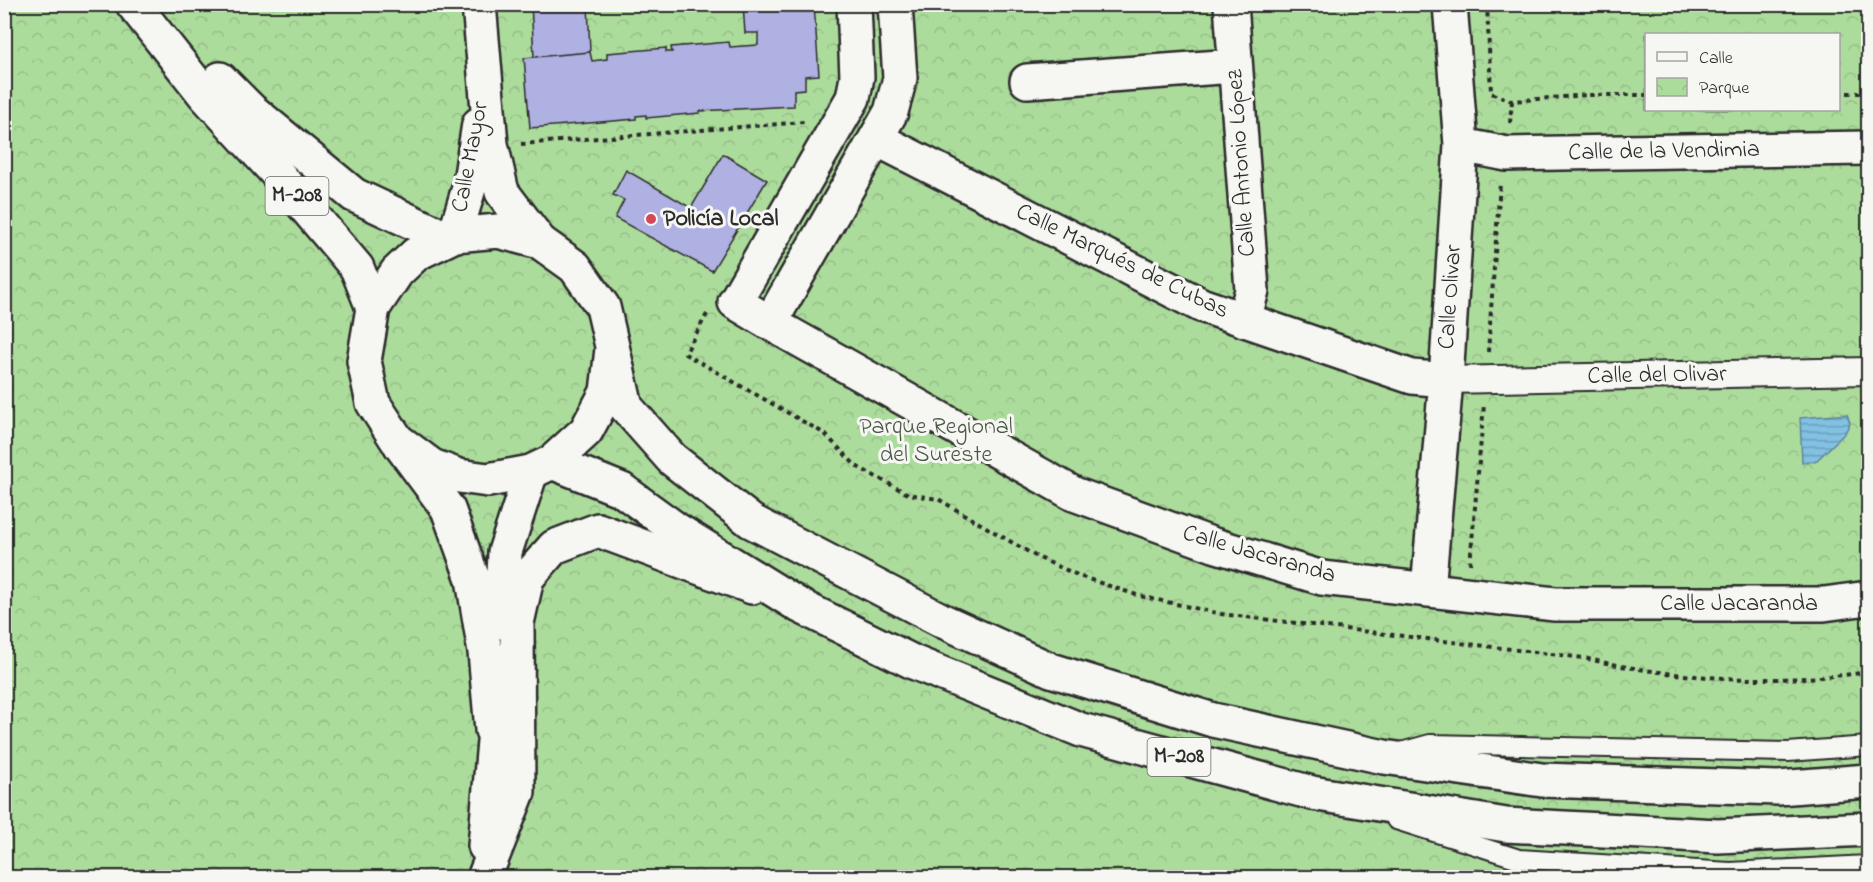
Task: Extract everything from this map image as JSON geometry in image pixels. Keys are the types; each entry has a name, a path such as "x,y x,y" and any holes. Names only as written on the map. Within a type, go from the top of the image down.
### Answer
{"street":[{"name":"M-208","path":"133,4 205,95 274,170 357,268 373,308"},
{"name":"M-208","path":"147,4 251,110 354,195 451,237"},
{"name":"Calle Mayor","path":"479,4 491,144 502,192 540,242"},
{"name":"Calle Jacaranda","path":"854,4 858,77 853,98 735,302 770,323 1074,494 1214,545 1322,579 1555,604 1824,604 1869,598"},
{"path":"770,323 891,112 900,78 895,4"},
{"name":"Calle Antonio López","path":"1231,4 1252,290 1244,320"},
{"name":"Calle Olivar","path":"1428,590 1446,381 1461,145 1450,4"},
{"path":"1027,81 1234,66"},
{"name":"Calle Mayor","path":"451,237 469,188 486,77"},
{"name":"Calle Marqués de Cubas","path":"877,139 1201,306 1413,377 1446,381"},
{"name":"Calle de la Vendimia","path":"1461,145 1507,154 1869,148"},
{"name":"M-208","path":"612,349 607,392 586,431 568,450 541,467 488,480 459,476 432,466 397,440 373,403 364,361 373,308 397,272 416,254 451,237 498,231 540,242 575,267 603,307 626,407 672,459 751,521 943,621 1051,670 1213,720 1384,758 1542,780 1778,788 1869,781"},
{"name":"Calle del Olivar","path":"1446,381 1869,371"},
{"path":"397,440 448,509 473,579 485,652 494,750"},
{"name":"M-208","path":"541,467 622,490 677,530 800,606 913,662 1081,730 1311,793 1506,825 1718,836 1869,829"},
{"path":"483,878 494,750 505,552 541,467"},
{"path":"483,878 518,792 517,623 527,578 554,547 598,530 674,556 800,606"}],"lane":[{"path":"1384,758 1430,744 1788,752 1869,746"},
{"path":"1311,793 1519,859 1730,872 1869,865"}],"path":[{"path":"1487,4 1491,93 1512,101 1588,95 1645,95"},
{"path":"1840,93 1869,93"},
{"path":"1469,567 1487,380 1497,193 1507,154 1512,101"},
{"path":"520,144 813,121"},
{"path":"713,304 685,354 825,435 856,466 866,472 908,494 938,499 1037,556 1082,577 1140,596 1221,615 1584,658 1639,671 1724,678 1832,677 1869,672"}],"green space":[{"name":"Parque Regional del Sureste","path":"5,5 1868,5 1868,877 5,877"}],"water":[{"path":"1847,414 1850,423 1845,433 1816,461 1802,463 1800,418"}],"building":[{"path":"531,4 588,4 590,52 534,57"},
{"path":"743,4 814,4 819,75 805,76 805,89 794,90 794,106 700,111 700,113 646,118 646,115 636,116 636,119 530,128 524,58 590,52 592,61 607,59 607,53 666,48 666,52 672,52 671,47 729,42 730,47 758,45 758,33 745,33"},
{"path":"723,154 767,180 712,271 615,218 624,200 613,195 626,170 691,208"}],"place":[{"name":"Policía Local","path":"651,219"}]}
